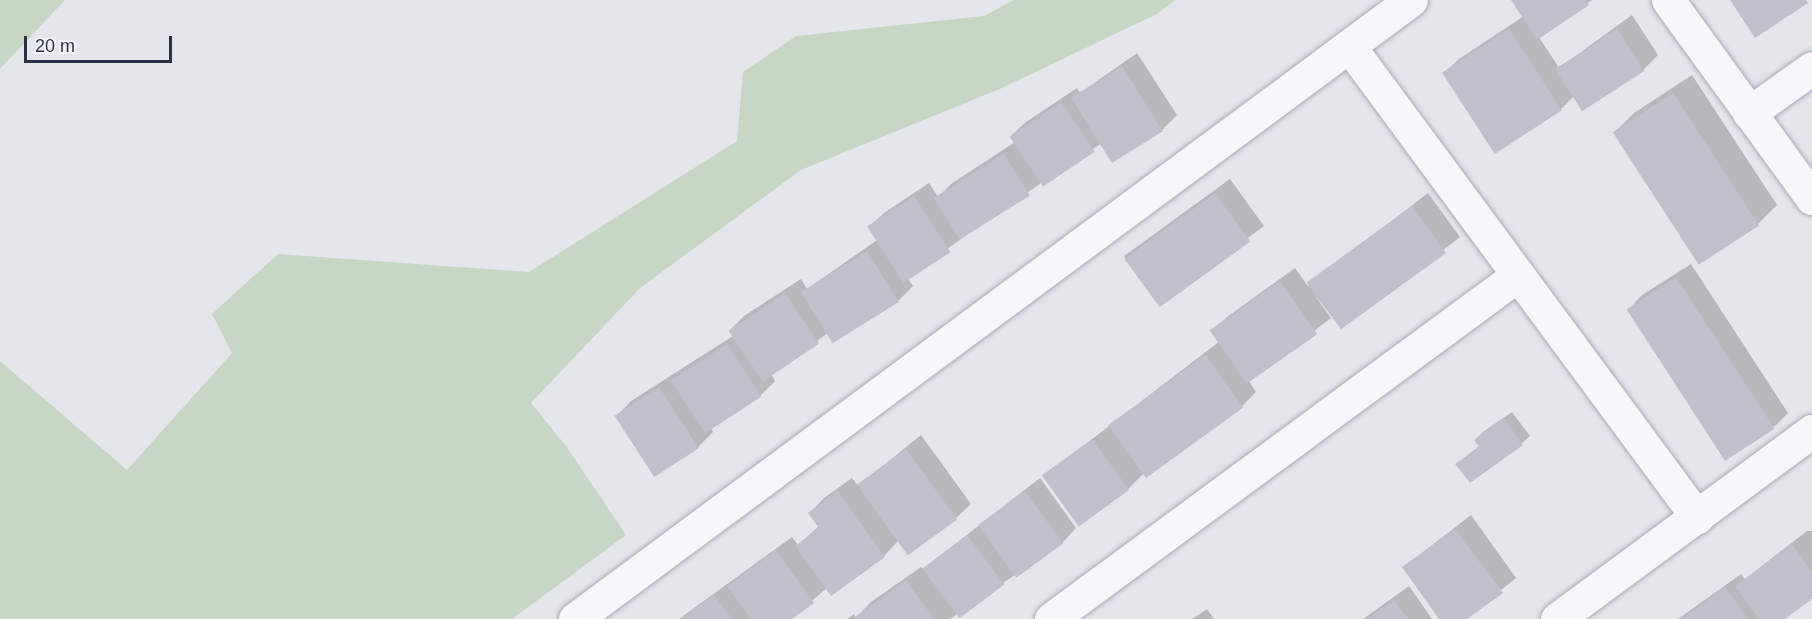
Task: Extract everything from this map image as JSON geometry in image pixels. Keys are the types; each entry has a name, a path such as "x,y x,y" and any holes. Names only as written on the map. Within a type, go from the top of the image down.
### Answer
{"street":[{"path":"575,619 1411,0"},
{"path":"1668,0 1812,198"},
{"path":"1349,46 1697,517"},
{"path":"1749,113 1812,68"},
{"path":"1051,619 1518,275"},
{"path":"1557,619 1812,431"}],"green space":[{"path":"0,0 65,0 0,69"},
{"path":"1014,0 1175,0 1157,14 1002,88 801,170 640,288 531,403 566,446 626,535 512,619 0,619 0,361 127,470 232,353 212,314 278,254 529,272 737,141 743,72 796,36 984,16"}],"building":[{"path":"1511,0 1586,0 1589,5 1537,40"},
{"path":"1730,0 1806,0 1808,3 1755,38"},
{"path":"1509,29 1562,110 1495,154 1442,73"},
{"path":"1617,29 1644,71 1582,111 1555,69"},
{"path":"1122,66 1163,131 1112,163 1071,98"},
{"path":"1673,93 1759,226 1699,265 1613,132"},
{"path":"1061,102 1095,152 1043,186 1010,137"},
{"path":"1004,154 1030,196 960,240 934,198"},
{"path":"1215,193 1250,242 1160,307 1124,259"},
{"path":"914,196 950,252 904,283 867,226"},
{"path":"1412,206 1446,253 1341,329 1307,282"},
{"path":"867,251 899,302 833,343 801,292"},
{"path":"1676,277 1775,429 1725,461 1627,309"},
{"path":"1280,281 1317,334 1247,384 1210,330"},
{"path":"785,293 819,344 763,382 729,331"},
{"path":"727,344 761,397 705,433 671,380"},
{"path":"1205,355 1243,408 1146,478 1108,426"},
{"path":"659,387 699,448 654,477 615,416"},
{"path":"1504,418 1523,445 1470,483 1455,464 1479,447 1474,440"},
{"path":"1092,439 1129,490 1079,526 1042,475"},
{"path":"906,449 957,519 908,555 857,485"},
{"path":"837,491 885,557 831,596 795,546 819,528 808,513"},
{"path":"1025,491 1063,544 1016,578 978,525"},
{"path":"1455,529 1503,593 1467,619 1439,619 1402,567"},
{"path":"967,535 1004,585 960,618 922,569"},
{"path":"1792,544 1812,572 1812,599 1785,619 1759,619 1735,586"},
{"path":"776,550 814,603 792,619 751,619 727,586"},
{"path":"906,580 934,619 856,619 855,617"},
{"path":"1725,587 1748,619 1681,619 1701,605"},
{"path":"714,595 732,619 681,619"},
{"path":"1394,600 1408,619 1367,619"}]}
